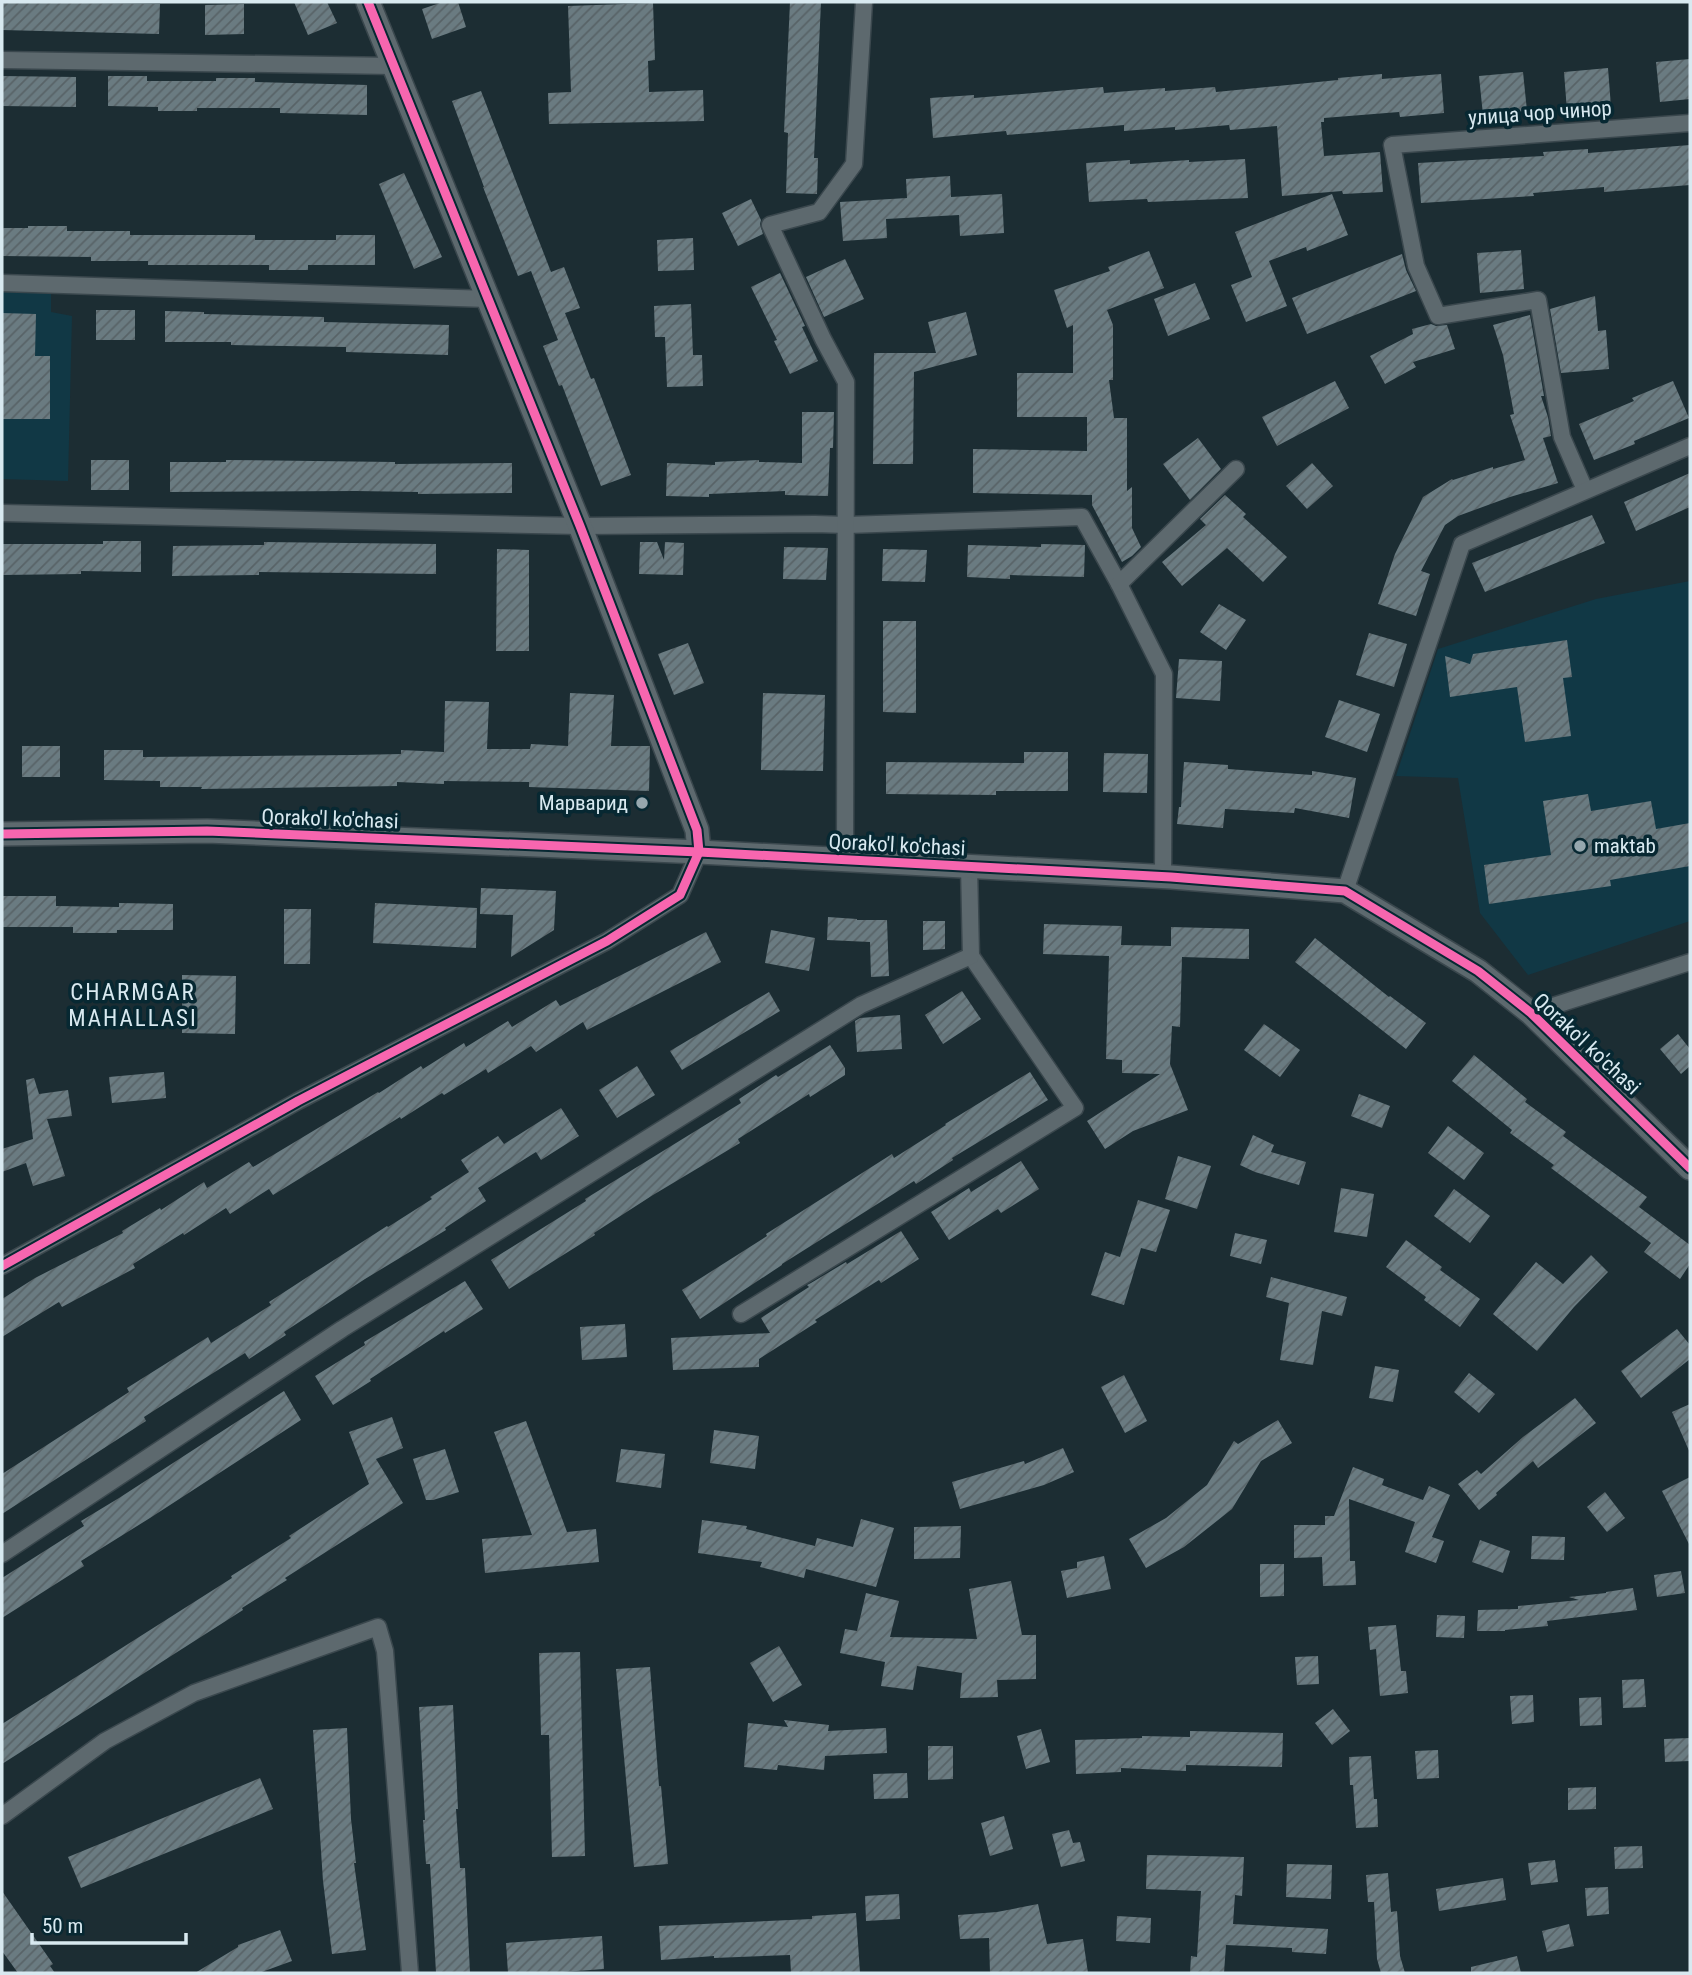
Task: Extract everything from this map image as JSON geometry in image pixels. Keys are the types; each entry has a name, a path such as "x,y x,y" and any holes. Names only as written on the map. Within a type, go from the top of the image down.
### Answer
{"street":[{"path":"2,1266 299,1101 607,941 680,895 699,852 697,830 580,526 368,2"},
{"path":"845,860 846,382 770,225 819,212 854,164 864,2"},
{"path":"2,60 394,66"},
{"name":"улица чор чинор","path":"1586,490 1562,437 1538,300 1438,316 1416,266 1392,145 1690,122"},
{"path":"2,283 488,299"},
{"path":"1345,891 1462,544 1690,446"},
{"path":"1119,584 1236,469"},
{"path":"2,513 580,526 847,525 1082,517 1164,674 1163,877"},
{"name":"Qorako'l ko'chasi","path":"2,834 206,831 969,866 1345,891 1478,971 1531,1013 1690,1168"},
{"path":"741,1314 1075,1108 971,956 969,866"},
{"path":"2,1554 342,1329 861,1005 971,956"},
{"path":"1531,1013 1690,962"},
{"path":"2,1816 105,1741 194,1693 378,1628 385,1651 410,1973"}],"shaded area":[{"path":"2,281 51,282 51,312 72,316 68,481 2,479"},
{"name":"maktab","path":"1690,581 1690,921 1528,975 1480,913 1458,778 1396,776 1438,649 1596,599"}],"building":[{"path":"2,2 160,4 159,34 2,30"},
{"path":"294,2 327,2 337,23 308,35"},
{"path":"443,2 458,2 466,27 432,39 422,9"},
{"path":"790,2 821,2 814,158 818,158 817,194 786,193 788,133 784,132"},
{"path":"653,3 655,60 648,61 649,92 703,90 704,121 549,124 548,93 571,92 568,6"},
{"path":"244,4 244,34 205,35 205,5"},
{"path":"1690,59 1690,99 1660,102 1656,62"},
{"path":"1608,68 1611,107 1567,111 1564,72"},
{"path":"1523,72 1527,111 1483,115 1479,76"},
{"path":"1382,74 1382,79 1441,74 1444,113 1400,117 1399,112 1324,118 1324,122 1321,122 1324,156 1380,152 1383,192 1343,194 1342,191 1282,196 1277,126 1230,130 1229,125 1124,131 1124,125 933,138 930,98 974,95 974,98 1103,87 1104,93 1215,87 1216,92"},
{"path":"2,76 76,77 76,107 2,106"},
{"path":"108,76 147,76 147,81 255,78 255,82 367,85 367,115 280,113 280,108 158,111 158,107 108,106"},
{"path":"481,91 551,272 564,267 580,308 565,313 591,379 594,378 631,475 601,486 562,385 559,386 543,346 558,340 531,271 518,276 452,101"},
{"path":"1690,145 1690,185 1604,192 1604,187 1533,193 1534,196 1421,203 1418,163 1544,156 1543,152 1588,149 1588,153"},
{"path":"1245,159 1248,198 1089,202 1086,163 1130,160 1130,164"},
{"path":"404,173 442,257 414,269 379,184"},
{"path":"950,176 951,197 1002,194 1004,233 960,236 959,215 886,219 887,238 843,241 840,202 907,198 906,179"},
{"path":"1332,194 1348,235 1307,251 1306,247 1269,261 1287,306 1246,322 1231,285 1252,277 1235,232"},
{"path":"751,199 761,220 763,234 738,246 722,213"},
{"path":"67,226 67,231 130,231 130,235 255,235 255,240 336,240 336,235 375,235 375,265 308,265 308,270 269,270 269,265 148,265 148,261 91,261 91,257 2,256 2,228"},
{"path":"693,238 694,270 658,271 657,240"},
{"path":"1521,250 1524,289 1480,293 1477,253"},
{"path":"1149,251 1164,288 1107,310 1113,325 1113,380 1109,380 1114,418 1127,418 1127,491 1132,487 1132,528 1141,547 1122,562 1092,505 1092,495 973,493 973,449 1087,451 1087,417 1017,417 1017,373 1073,373 1073,325 1067,328 1054,290 1110,271 1108,267"},
{"path":"1402,254 1416,291 1307,334 1292,298"},
{"path":"845,259 864,299 824,317 806,277"},
{"path":"780,273 818,361 790,374 751,287"},
{"path":"1195,283 1210,319 1168,336 1154,299"},
{"path":"1595,296 1598,331 1606,330 1609,369 1561,373 1550,309"},
{"path":"691,304 693,355 702,355 703,386 667,387 665,337 655,337 654,306"},
{"path":"96,310 135,310 135,340 96,340"},
{"path":"165,311 324,317 324,322 449,325 448,355 346,352 346,347 165,342"},
{"path":"966,312 977,355 914,372 913,464 873,464 874,353 936,353 928,322"},
{"path":"2,313 36,314 35,356 50,356 50,419 2,419"},
{"path":"1530,315 1544,396 1541,396 1551,436 1543,438 1558,483 1458,516 1445,525 1421,571 1430,574 1416,616 1378,604 1395,554 1423,497 1452,479 1525,460 1510,415 1514,414 1503,355 1493,325"},
{"path":"1431,324 1447,325 1455,349 1413,362 1416,367 1385,384 1370,356 1413,334 1412,329"},
{"path":"1335,381 1349,408 1277,446 1262,417"},
{"path":"1673,381 1689,418 1594,460 1579,424"},
{"path":"802,412 834,412 828,496 785,495 785,491 709,494 709,497 666,496 667,463 715,465 715,462 759,460 802,463"},
{"path":"1198,438 1221,469 1190,500 1163,464"},
{"path":"91,460 129,460 129,490 91,490"},
{"path":"226,460 395,464 512,463 512,493 170,492 170,462"},
{"path":"1312,463 1333,486 1307,509 1286,486"},
{"path":"1690,473 1690,507 1636,531 1624,502"},
{"path":"1225,495 1246,514 1243,517 1287,557 1263,582 1227,548 1182,586 1162,562 1206,525 1200,519"},
{"path":"1592,515 1605,543 1485,592 1472,563"},
{"path":"103,541 141,541 141,572 81,571 81,574 2,575 2,544 103,544"},
{"path":"264,542 436,544 436,574 259,572 259,575 172,576 173,546 264,545"},
{"path":"640,542 657,542 664,560 665,542 684,543 683,575 639,574"},
{"path":"1041,544 1085,545 1084,577 967,577 968,545 1041,547"},
{"path":"784,547 828,548 826,580 783,579"},
{"path":"497,549 529,550 529,651 496,651"},
{"path":"883,549 927,550 925,582 882,581"},
{"path":"1219,604 1246,620 1226,650 1200,632"},
{"path":"883,621 916,621 916,713 883,712"},
{"path":"1369,633 1407,644 1394,687 1356,675"},
{"path":"1567,640 1572,677 1563,678 1571,736 1525,742 1517,687 1450,697 1445,656 1470,664 1473,654"},
{"path":"688,643 704,683 674,695 658,654"},
{"path":"1179,659 1222,661 1220,701 1176,698"},
{"path":"570,693 614,695 611,746 650,746 649,791 529,787 529,782 444,781 444,784 397,782 397,786 201,789 202,787 160,787 160,781 104,780 104,750 143,750 143,757 401,754 401,750 444,752 445,701 489,702 487,749 530,749 531,744 568,746"},
{"path":"763,693 825,695 823,771 761,770"},
{"path":"1339,700 1380,714 1367,752 1325,737"},
{"path":"22,746 60,746 60,777 22,777"},
{"path":"1024,752 1068,752 1068,791 996,791 996,795 886,794 886,762 1024,763"},
{"path":"1104,753 1148,754 1147,793 1103,792"},
{"path":"1184,762 1228,765 1228,769 1312,775 1312,771 1356,778 1349,818 1295,808 1294,813 1225,809 1223,828 1177,824"},
{"path":"1588,794 1591,811 1651,801 1656,829 1690,823 1690,866 1610,880 1611,886 1489,904 1484,865 1551,855 1543,801"},
{"path":"481,888 556,891 554,930 511,957 513,915 480,914"},
{"path":"2,896 56,896 56,906 173,904 173,930 73,933 73,927 2,927"},
{"path":"375,903 477,908 476,948 373,943"},
{"path":"284,909 311,909 310,964 284,964"},
{"path":"828,917 887,920 889,976 871,977 870,942 827,940"},
{"path":"923,921 945,921 945,949 923,950"},
{"path":"1044,924 1122,926 1121,945 1171,946 1171,927 1249,929 1249,959 1182,957 1180,1027 1172,1026 1170,1064 1188,1110 1133,1131 1105,1149 1087,1121 1160,1074 1122,1073 1122,1060 1106,1059 1109,956 1043,954"},
{"path":"771,930 815,938 809,971 765,963"},
{"path":"706,932 721,962 587,1030 583,1022 536,1052 531,1046 488,1073 486,1069 401,1119 400,1117 273,1195 269,1189 230,1214 226,1208 133,1264 135,1268 62,1307 59,1302 2,1337 2,1299 35,1278 123,1233 122,1231 204,1182 207,1188 249,1162 253,1167 464,1043 466,1047 508,1021 512,1027 556,1000 560,1006"},
{"path":"1315,938 1426,1023 1406,1049 1295,962"},
{"path":"182,975 236,976 235,1034 182,1033"},
{"path":"962,991 981,1019 943,1044 925,1015"},
{"path":"769,992 780,1011 682,1070 670,1051"},
{"path":"900,1015 902,1049 857,1052 855,1021 860,1018"},
{"path":"1264,1024 1300,1050 1280,1077 1244,1050"},
{"path":"1678,1034 1690,1049 1690,1066 1681,1074 1660,1049"},
{"path":"830,1045 845,1068 845,1075 810,1097 809,1094 738,1139 740,1143 653,1195 509,1289 491,1260 741,1103 739,1099 776,1075 778,1077"},
{"path":"1474,1055 1527,1099 1525,1102 1566,1132 1563,1136 1647,1197 1639,1207 1690,1245 1690,1264 1680,1279 1644,1252 1651,1243 1551,1168 1554,1165 1510,1133 1512,1130 1452,1081"},
{"path":"637,1066 655,1095 617,1118 599,1090"},
{"path":"164,1072 166,1098 112,1103 109,1077"},
{"path":"1030,1072 1048,1100 952,1158 953,1160 916,1184 914,1181 782,1264 700,1319 682,1290 892,1154 894,1158"},
{"path":"34,1078 39,1094 68,1090 72,1116 47,1119 65,1176 33,1186 26,1163 2,1172 2,1149 33,1139 26,1080"},
{"path":"1359,1094 1390,1106 1382,1128 1351,1116"},
{"path":"561,1108 579,1136 541,1160 536,1152 478,1188 486,1201 445,1228 446,1230 284,1332 286,1335 249,1359 245,1353 183,1392 144,1417 146,1421 2,1514 2,1474 129,1392 127,1388 208,1337 211,1343 271,1305 269,1302 432,1199 430,1197 469,1172 461,1160 498,1136 504,1144"},
{"path":"1448,1126 1484,1153 1464,1180 1428,1153"},
{"path":"1253,1135 1274,1145 1271,1152 1306,1162 1299,1185 1240,1165"},
{"path":"1178,1156 1211,1166 1197,1209 1165,1199"},
{"path":"1021,1161 1039,1189 1001,1213 998,1209 949,1240 931,1212 969,1188 971,1192"},
{"path":"1341,1188 1374,1194 1367,1237 1334,1232"},
{"path":"1454,1189 1490,1216 1470,1243 1434,1216"},
{"path":"1138,1200 1170,1210 1156,1252 1141,1248 1124,1305 1091,1295 1105,1252 1120,1257"},
{"path":"901,1231 919,1259 881,1283 879,1280 815,1320 817,1322 759,1359 759,1367 673,1370 671,1338 770,1333 761,1318 809,1287 807,1285"},
{"path":"1235,1233 1267,1240 1261,1264 1230,1256"},
{"path":"1406,1240 1442,1267 1440,1270 1480,1299 1460,1327 1386,1267"},
{"path":"1591,1255 1608,1272 1537,1351 1493,1314 1536,1262 1563,1284"},
{"path":"1271,1277 1347,1297 1342,1316 1322,1311 1313,1365 1280,1360 1289,1303 1266,1297"},
{"path":"465,1281 483,1309 445,1333 444,1331 333,1405 315,1376 365,1345 364,1342"},
{"path":"625,1324 627,1357 582,1360 580,1327"},
{"path":"1677,1329 1690,1345 1690,1359 1641,1398 1621,1371"},
{"path":"1375,1366 1399,1370 1393,1402 1369,1398"},
{"path":"1469,1373 1495,1394 1479,1413 1454,1392"},
{"path":"1124,1375 1147,1421 1125,1433 1101,1387"},
{"path":"284,1391 301,1420 81,1561 84,1566 2,1618 2,1578 84,1526 81,1521"},
{"path":"1575,1398 1596,1423 1538,1468 1533,1461 1479,1510 1458,1484 1477,1470 1481,1474 1523,1437"},
{"path":"1690,1404 1690,1453 1672,1412"},
{"path":"392,1417 403,1448 376,1459 403,1503 285,1578 287,1580 242,1608 243,1610 2,1764 2,1724 232,1578 231,1576 291,1538 289,1536 369,1484 349,1432"},
{"path":"1278,1420 1292,1443 1261,1461 1232,1509 1184,1547 1146,1568 1129,1539 1166,1518 1207,1485 1234,1441 1238,1444"},
{"path":"526,1421 567,1532 596,1529 599,1562 485,1573 482,1539 532,1535 494,1432"},
{"path":"714,1430 759,1436 755,1469 710,1463"},
{"path":"1063,1448 1074,1472 1044,1485 960,1509 952,1482 1024,1461 1025,1464"},
{"path":"445,1449 459,1492 426,1500 413,1459"},
{"path":"621,1449 665,1454 661,1488 616,1482"},
{"path":"1353,1467 1384,1479 1382,1485 1423,1500 1429,1486 1450,1495 1432,1537 1444,1541 1436,1563 1405,1552 1415,1522 1349,1499 1350,1561 1355,1561 1356,1585 1323,1586 1322,1557 1294,1558 1294,1525 1325,1525 1325,1516 1334,1516"},
{"path":"1690,1477 1690,1546 1662,1491"},
{"path":"1605,1492 1625,1518 1607,1532 1587,1507"},
{"path":"861,1519 894,1528 876,1587 806,1569 804,1578 760,1567 762,1562 698,1553 702,1520 747,1526 746,1529 815,1546 817,1538 853,1547"},
{"path":"961,1526 960,1558 914,1559 914,1527"},
{"path":"1532,1536 1565,1537 1564,1560 1531,1559"},
{"path":"1480,1540 1510,1551 1503,1573 1472,1562"},
{"path":"1104,1556 1111,1589 1067,1598 1061,1571 1077,1568 1077,1562"},
{"path":"1260,1564 1284,1564 1284,1596 1260,1597"},
{"path":"1681,1571 1685,1593 1657,1597 1654,1575"},
{"path":"1011,1581 1022,1635 1036,1635 1036,1679 997,1680 998,1697 960,1698 962,1673 917,1666 913,1690 881,1686 885,1662 840,1653 845,1629 857,1631 866,1593 899,1601 890,1637 977,1639 969,1589"},
{"path":"1633,1588 1637,1610 1547,1621 1548,1626 1477,1631 1478,1610 1518,1609 1518,1606 1579,1600 1569,1597"},
{"path":"1437,1615 1465,1616 1464,1638 1436,1637"},
{"path":"1396,1625 1401,1671 1406,1671 1408,1693 1380,1696 1376,1649 1370,1650 1368,1627"},
{"path":"779,1646 802,1685 773,1702 750,1663"},
{"path":"580,1652 585,1856 552,1857 549,1735 541,1735 539,1653"},
{"path":"1318,1656 1319,1684 1297,1685 1295,1657"},
{"path":"650,1667 668,1864 634,1867 616,1669"},
{"path":"1644,1679 1646,1707 1623,1708 1622,1680"},
{"path":"1533,1695 1534,1722 1512,1724 1510,1696"},
{"path":"1601,1697 1602,1725 1580,1726 1579,1698"},
{"path":"453,1705 456,1809 460,1868 465,1868 470,1973 436,1973 430,1864 426,1864 423,1820 419,1707"},
{"path":"1333,1709 1350,1731 1332,1745 1315,1723"},
{"path":"784,1720 829,1725 828,1731 886,1728 887,1753 825,1756 824,1770 778,1765 777,1770 744,1767 748,1723 788,1727"},
{"path":"347,1728 354,1863 366,1950 332,1954 323,1881 313,1730"},
{"path":"1041,1729 1050,1762 1026,1769 1017,1736"},
{"path":"1190,1731 1283,1733 1282,1767 1186,1765 1186,1771 1121,1768 1121,1772 1076,1774 1075,1740 1142,1736 1190,1737"},
{"path":"1690,1738 1690,1761 1665,1762 1664,1739"},
{"path":"928,1746 953,1746 953,1779 928,1780"},
{"path":"1438,1750 1439,1778 1417,1779 1415,1751"},
{"path":"1371,1756 1378,1827 1356,1828 1349,1757"},
{"path":"907,1773 908,1798 874,1799 873,1774"},
{"path":"260,1778 273,1809 81,1888 68,1857"},
{"path":"1596,1787 1596,1809 1568,1810 1568,1788"},
{"path":"1004,1816 1013,1849 990,1856 981,1823"},
{"path":"1069,1830 1073,1843 1080,1842 1085,1861 1061,1867 1052,1834"},
{"path":"1642,1846 1643,1868 1615,1869 1614,1847"},
{"path":"1147,1855 1244,1857 1242,1896 1235,1895 1233,1924 1328,1929 1326,1954 1292,1952 1292,1948 1226,1945 1224,1973 1190,1973 1191,1956 1197,1957 1201,1891 1146,1889"},
{"path":"1555,1860 1558,1882 1531,1885 1528,1863"},
{"path":"1287,1864 1332,1865 1331,1899 1286,1897"},
{"path":"1388,1873 1391,1912 1397,1911 1400,1956 1405,1973 1381,1973 1377,1959 1374,1902 1368,1902 1366,1875"},
{"path":"1503,1878 1506,1900 1439,1911 1436,1889"},
{"path":"1608,1887 1609,1914 1587,1916 1585,1888"},
{"path":"2,1891 53,1964 50,1966 55,1973 18,1973 2,1951"},
{"path":"899,1894 900,1919 866,1921 865,1896"},
{"path":"1038,1904 1047,1944 1083,1939 1088,1973 990,1973 989,1938 960,1939 958,1915 997,1912"},
{"path":"856,1913 860,1973 791,1973 790,1955 661,1960 659,1926 812,1919 812,1916"},
{"path":"1117,1916 1151,1918 1150,1943 1116,1941"},
{"path":"1569,1924 1574,1946 1547,1952 1542,1931"},
{"path":"280,1930 292,1961 259,1973 195,1973 238,1945"},
{"path":"602,1936 604,1969 508,1973 506,1943"},
{"path":"1517,1956 1521,1973 1471,1973 1471,1967"}],"cycle path":[{"path":"2,1266 298,1101 607,941 680,895 699,852 697,830 580,526 368,2"},
{"path":"2,834 207,831 699,852 1171,877 1345,891 1478,971 1531,1013 1690,1168"}],"place":[{"name":"Марварид","path":"642,803"},
{"name":"maktab","path":"1580,846"}],"district":[{"name":"CHARMGAR MAHALLASI","path":"133,1005"}]}
